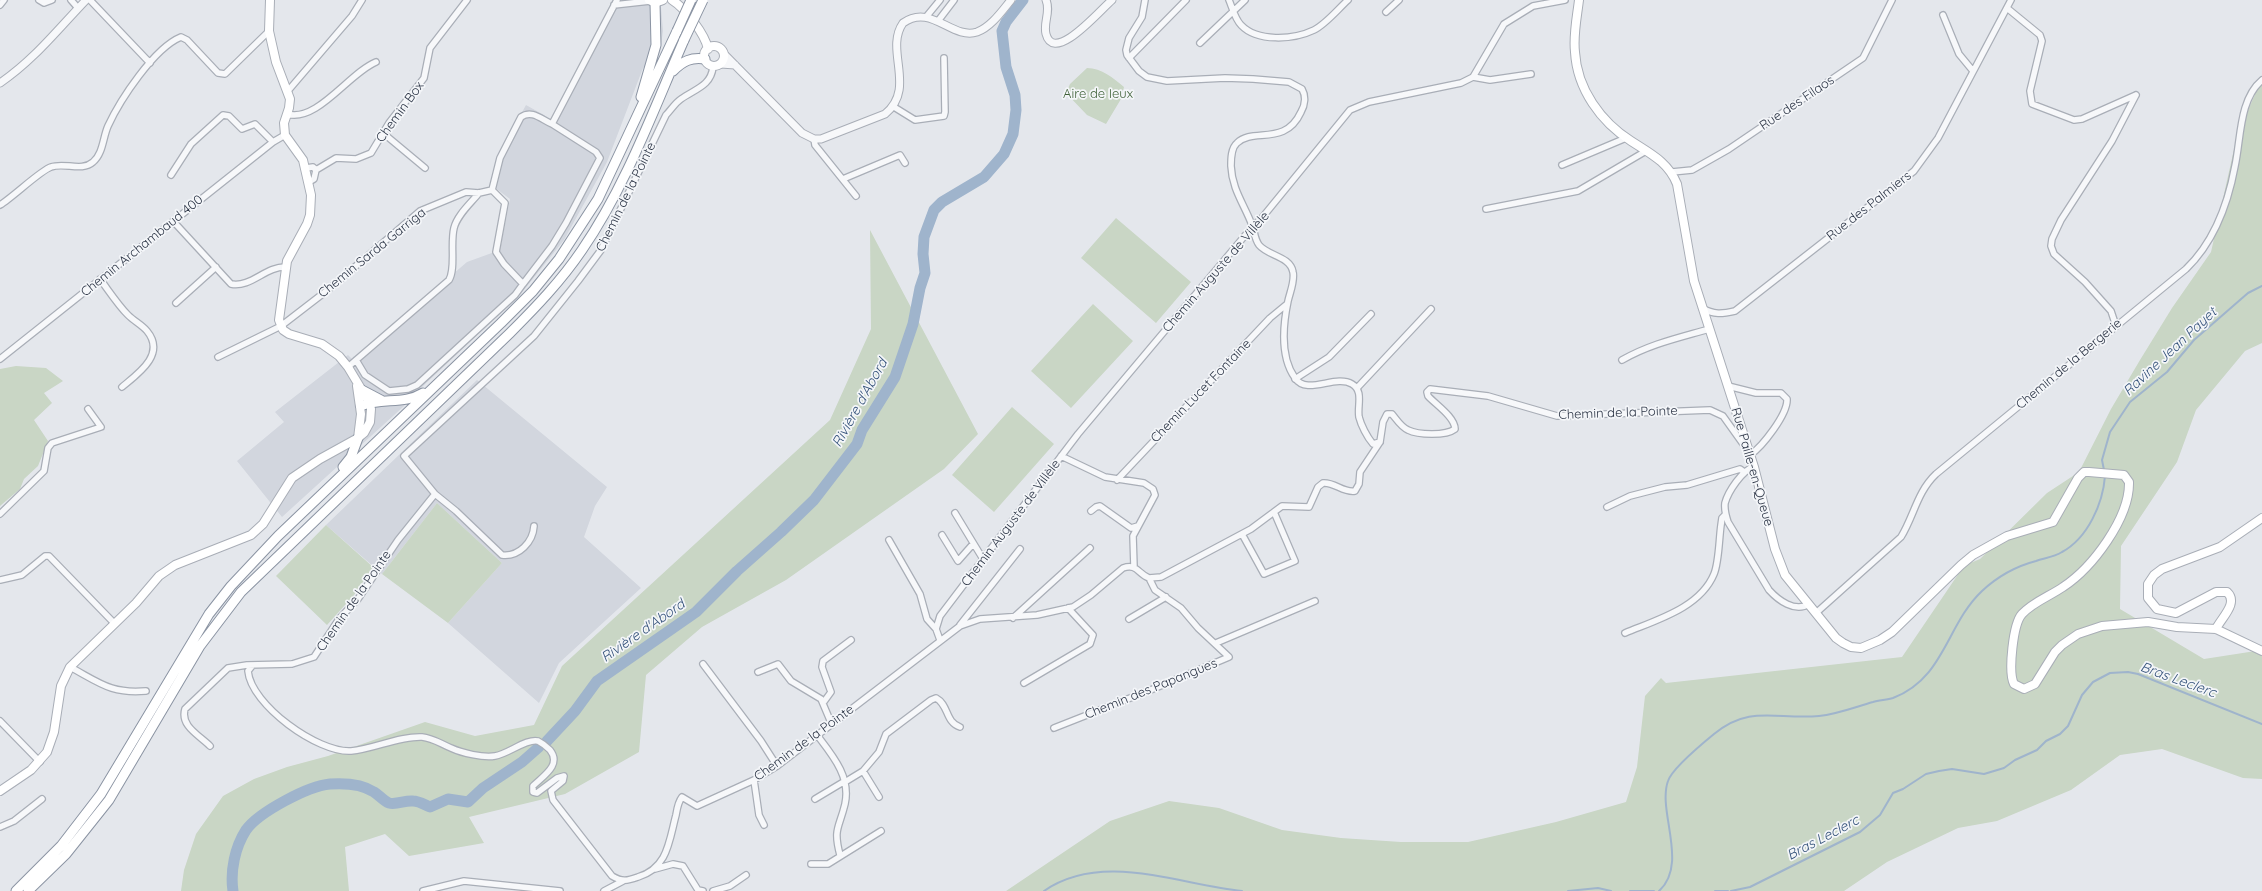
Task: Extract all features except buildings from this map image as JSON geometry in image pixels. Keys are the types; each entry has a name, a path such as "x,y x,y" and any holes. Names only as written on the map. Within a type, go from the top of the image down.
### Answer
{"highway":[{"path":"278,536 520,304 559,259 578,232 598,199 691,0"},
{"path":"645,130 703,0"},
{"path":"633,124 656,45 654,1"},
{"path":"28,891 70,849 109,800 200,646 241,592 510,333 543,300 570,267 610,205 672,72 680,64 687,60 694,58 704,59"},
{"path":"365,404 381,400 406,400 417,397 427,390 520,304"},
{"path":"362,390 381,400"},
{"path":"16,891 61,846 82,821 101,794 209,614 231,586 344,466 351,457 358,438"}],"main road":[{"path":"270,0 269,31 276,62 290,100 284,123 285,135 300,155 306,168 311,195 310,215 307,224 290,254 286,267 279,312 281,326 289,334 322,344 339,356 348,367 362,390 365,404"},
{"path":"672,0 681,8 712,47"},
{"path":"677,0 712,47 722,49 724,54 717,65 708,64 704,59 705,53 712,47"},
{"path":"1579,0 1575,44 1577,69 1590,98 1602,118 1672,172"},
{"name":"Rue Paille-en-Queue","path":"1672,172 1677,184 1694,282 1754,467 1779,561 1785,575 1836,638 1851,647 1861,648 1880,640 1892,632 1961,564 1973,555 2007,536 2053,522 2078,478 2084,472 2117,474 2127,478 2130,482 2129,498 2109,538 2074,580 2020,615 2016,630 2011,672 2014,684 2024,689 2035,684 2055,652 2069,640 2089,630 2118,624 2148,622 2177,627 2216,629"},
{"path":"0,791 40,762 51,742 61,686 70,667 136,603 159,576 175,565 251,535 263,524 292,478 320,459 358,438 364,433 370,422 371,414 365,404 356,381"},
{"path":"2262,518 2220,547 2162,569 2154,575 2148,584 2148,598 2157,609 2176,613 2216,592 2227,592 2230,596 2231,603 2216,629 2262,651"}],"street":[{"path":"0,6 4,0"},
{"path":"38,0 44,4 52,0"},
{"path":"71,0 78,8"},
{"path":"1,81 37,54 86,0"},
{"path":"90,0 150,63"},
{"path":"287,92 352,16 362,0"},
{"name":"Chemin Box","path":"316,170 336,158 356,159 368,155 374,150 383,133 424,78 430,48 467,0"},
{"path":"938,21 954,0"},
{"path":"724,54 802,133 814,139 821,138 885,114 894,107 899,94 898,31 909,19 926,18 938,21 964,33 978,32 991,23 1011,0"},
{"path":"1046,0 1048,12 1046,34 1051,43 1056,44 1064,43 1112,0"},
{"path":"1145,0 1142,17 1127,45 1127,55 1139,71 1155,80 1225,78 1254,79 1289,82 1302,89 1305,97 1304,107 1298,120 1288,129 1265,136 1244,138 1236,143 1233,148 1231,165 1234,187 1253,226 1256,241 1263,249 1287,261 1291,266 1293,279 1284,324 1284,338 1291,372 1299,383 1306,385 1345,381 1357,388"},
{"path":"1129,58 1186,0"},
{"path":"1229,0 1240,24 1251,33 1267,36 1300,35 1315,30 1348,0"},
{"path":"1200,43 1245,0"},
{"path":"1386,12 1399,0"},
{"path":"1531,74 1490,80 1473,77 1504,24 1533,6 1565,0"},
{"name":"Rue des Filaos","path":"1672,172 1692,170 1729,149 1859,61 1867,52 1892,0"},
{"name":"Rue des Palmiers","path":"1702,308 1710,313 1721,314 1735,311 1888,189 1908,177 1921,163 1938,138 2011,0"},
{"path":"552,124 616,3 654,1"},
{"path":"926,18 938,1"},
{"path":"2006,8 2040,35 2042,42 2030,91 2032,104 2044,110 2074,120 2082,119 2136,95 2112,141 2061,220 2052,239 2051,246 2054,254 2085,282 2111,311 2116,326"},
{"path":"1943,15 1959,54 1973,71"},
{"path":"0,205 50,167 87,166 94,162 99,154 113,116 150,63 173,40 181,37 187,40 218,73 225,74 269,31"},
{"path":"894,107 915,120 944,116 944,58"},
{"path":"287,114 302,114 312,111 321,105 364,67 376,62"},
{"path":"717,65 736,66"},
{"name":"Chemin de la Pointe","path":"210,746 185,724 183,717 185,709 228,668 237,665 252,666 292,664 308,660 317,654 331,631 358,599 398,540 435,494 404,456 534,336 602,250 666,115 681,99 705,85 710,79 717,65"},
{"name":"Chemin Auguste de Villèle","path":"936,629 940,616 1061,456 1253,226 1261,219 1345,116 1355,106 1449,87 1473,77"},
{"name":"Chemin de la Bergerie","path":"1816,613 1900,537 1909,523 1920,494 1926,484 2201,254 2224,211 2235,167 2246,106 2254,87 2262,80"},
{"path":"356,360 365,375 389,391 408,389 417,385 506,305 523,284 552,246 566,223 600,158 596,152 552,124 534,114 528,113 521,117 500,158 492,190 503,199 506,208 496,252 501,261 523,284"},
{"path":"171,175 191,144 223,115 229,116 242,129 255,124 273,142"},
{"path":"383,133 425,168"},
{"name":"Chemin Archambaud 400","path":"0,359 273,142 285,135"},
{"path":"1562,165 1626,138"},
{"path":"814,139 815,145 856,196"},
{"path":"1486,209 1578,191 1646,151"},
{"path":"843,179 900,156 905,163"},
{"path":"306,168 313,167 316,170 314,179 309,182"},
{"name":"Chemin Sarda Garriga","path":"218,357 281,326 329,289 420,211 466,192 479,193 492,190"},
{"path":"348,367 449,280 454,273 451,254 454,227 479,193"},
{"path":"173,221 216,267 225,280 235,285 247,283 281,267 286,267"},
{"path":"176,303 216,267"},
{"path":"100,279 127,314 144,328 154,342 154,350 145,368 122,387"},
{"name":"Chemin Lucet Fontaine","path":"1117,480 1270,318 1287,304"},
{"path":"1380,442 1373,444 1359,418 1357,388 1431,309"},
{"path":"1296,379 1329,357 1371,314"},
{"path":"1622,360 1642,348 1709,329"},
{"path":"356,381 365,375"},
{"path":"1728,386 1756,393 1781,393 1787,399 1784,412 1759,449 1750,455"},
{"name":"Chemin de la Pointe","path":"1149,578 1161,577 1242,534 1286,505 1306,508 1309,507 1318,487 1323,483 1331,483 1350,492 1355,491 1359,484 1360,472 1380,442 1383,422 1388,413 1392,414 1405,428 1412,432 1443,433 1454,429 1454,424 1451,419 1428,396 1428,391 1436,390 1450,393 1488,396 1557,416 1710,410 1723,416 1743,444 1747,445"},
{"path":"0,514 44,471 48,448 52,443 101,427 88,409"},
{"path":"1061,456 1092,472 1117,480 1144,483 1153,489 1155,495 1133,536 1134,567 1149,578"},
{"path":"1625,633 1680,609 1704,590 1715,572 1722,518 1725,515 1726,501 1744,472 1754,467"},
{"path":"1607,507 1630,496 1665,487 1687,485 1740,469 1744,472"},
{"path":"435,494 502,555 514,553 526,546 534,533 534,526"},
{"path":"1091,511 1100,506 1130,528 1138,526"},
{"path":"1242,534 1263,573 1294,561 1274,512"},
{"path":"955,514 984,559"},
{"path":"1725,515 1769,590 1785,603 1799,607 1809,604"},
{"path":"942,535 958,561 973,544"},
{"path":"889,540 920,594 927,619 936,629 940,640"},
{"path":"1013,618 1090,548"},
{"path":"960,626 1020,549"},
{"path":"0,580 22,575 45,556 50,556 114,623"},
{"name":"Chemin de la Pointe","path":"604,891 622,881 642,876 662,862 665,856 678,804 682,798 697,806 754,780 776,766 832,725 960,626 980,619 1013,618 1068,608 1091,595 1123,568 1134,567"},
{"name":"Chemin des Papangues","path":"1054,728 1229,657 1216,643 1198,628 1182,608 1155,590 1149,578"},
{"path":"1129,619 1166,597"},
{"name":"Chemin des Papangues","path":"1216,643 1315,601"},
{"path":"1024,683 1090,644 1093,640 1093,635 1068,608"},
{"path":"823,703 832,692 822,666 823,661 851,640"},
{"path":"703,664 761,741 776,766"},
{"path":"758,672 778,664 791,680 812,692 823,703 832,725"},
{"path":"252,666 248,671 251,683 271,710 308,737 335,749 349,751 405,739 424,737 462,752 495,756 511,751 530,741 543,743 550,750 554,760 553,766 533,786 533,792 537,793 557,778 564,776 563,781 551,791 553,800 606,869 612,876 622,881"},
{"path":"70,667 115,690 129,692 146,691"},
{"path":"815,799 863,771 879,752 886,734 931,700 936,698 940,700 950,721 960,727"},
{"path":"0,721 40,762"},
{"path":"817,735 838,763 845,781 845,804 836,830 840,855"},
{"path":"863,771 879,797"},
{"path":"754,780 759,815 764,825"},
{"path":"0,827 14,821 42,799"},
{"path":"811,864 828,864 840,855 881,831"},
{"path":"653,869 673,864 684,866 700,891"},
{"path":"713,891 730,886 746,876"},
{"path":"423,891 436,886 470,881 560,891"}],"shaded area":[{"path":"620,0 644,0 661,7 663,31 660,53 643,68 607,162 564,240 520,295 422,387 404,406 282,517 237,461 284,422 275,412 348,355 353,360 467,262 500,250 510,199 490,184 498,156 526,105 551,119"},
{"path":"477,380 607,487 595,506 584,537 641,588 559,663 539,703 448,623 502,563 437,503 382,574 326,525"}],"green space":[{"name":"Aire de Ieux","path":"1087,68 1092,68 1102,72 1124,87 1121,99 1106,124 1087,115 1066,93 1070,84"},
{"path":"2262,78 2262,343 2245,351 2196,410 2177,462 2121,546 2120,609 2204,659 2262,650 2262,779 2243,778 2162,749 2120,755 2071,790 1997,821 1958,828 1887,862 1844,891 1006,891 1110,821 1169,801 1219,808 1282,830 1341,838 1401,842 1468,842 1556,822 1626,802 1637,767 1645,696 1661,678 1666,683 1902,657 1959,573 1956,569 1980,559 2047,493 2079,472 2111,409 2140,360 2172,308 2211,252 2237,136"},
{"path":"1116,218 1191,282 1156,323 1081,258"},
{"path":"870,230 978,434 944,469 786,580 702,627 646,675 639,752 565,794 469,817 484,843 409,856 385,834 345,847 349,891 181,891 184,870 196,834 223,796 254,779 287,767 328,756 425,722 475,736 534,725 562,666 830,420 871,329"},
{"path":"1093,304 1133,341 1071,408 1031,371"},
{"path":"16,366 46,368 63,381 44,393 52,403 34,420 48,441 38,466 24,479 20,489 0,506 0,369"},
{"path":"1012,407 1054,444 994,512 952,475"},
{"path":"437,503 502,563 448,623 382,574"},
{"path":"326,525 373,567 354,595 327,625 276,576"}],"waterway":[{"name":"Rivière d'Abord","path":"547,741 575,711 597,681 696,612 737,571 781,532 814,500 857,444 862,430 895,377 913,324 920,288 925,273 923,254 924,237 934,210 942,202 984,177 1004,154 1013,134 1016,110 1015,95 1006,67 1002,31 1006,22 1023,0"},
{"name":"Ravine Jean Payet","path":"2104,470 2102,460 2110,432 2130,402 2167,372 2194,340 2248,293 2262,286"},
{"name":"Ravine Jean Payet","path":"1659,891 1668,880 1672,867 1671,837 1666,807 1668,781 1675,770 1688,756 1714,734 1727,725 1740,719 1764,715 1804,717 1826,715 1875,701 1893,698 1910,689 1924,678 1935,664 1960,619 1982,591 1994,581 2015,569 2059,554 2071,546 2079,538 2087,529 2097,508 2104,486 2105,476"},
{"name":"Bras Leclerc","path":"1731,891 1750,887 1860,832 1880,815 1893,793 1903,789 1926,774 1952,769 1984,774 2004,768 2015,760 2037,750 2046,741 2060,734 2068,726 2082,695 2093,682 2110,673 2128,672 2138,674 2262,724"},
{"name":"Rivière d'Abord","path":"233,891 232,875 234,859 236,851 246,830 252,823 272,808 297,795 321,786 342,784 369,789 389,803 415,801 430,807 448,799 468,802 483,788 522,762 539,747"},
{"name":"Ravine Jean Payet","path":"1044,891 1066,879 1090,873 1115,872 1140,873 1242,891"},
{"name":"Ravine Jean Payet","path":"1568,891 1598,888 1611,891"},
{"name":"Ravine Jean Payet","path":"1630,891 1654,891"},
{"name":"Bras Leclerc","path":"1715,891 1728,891"}]}
